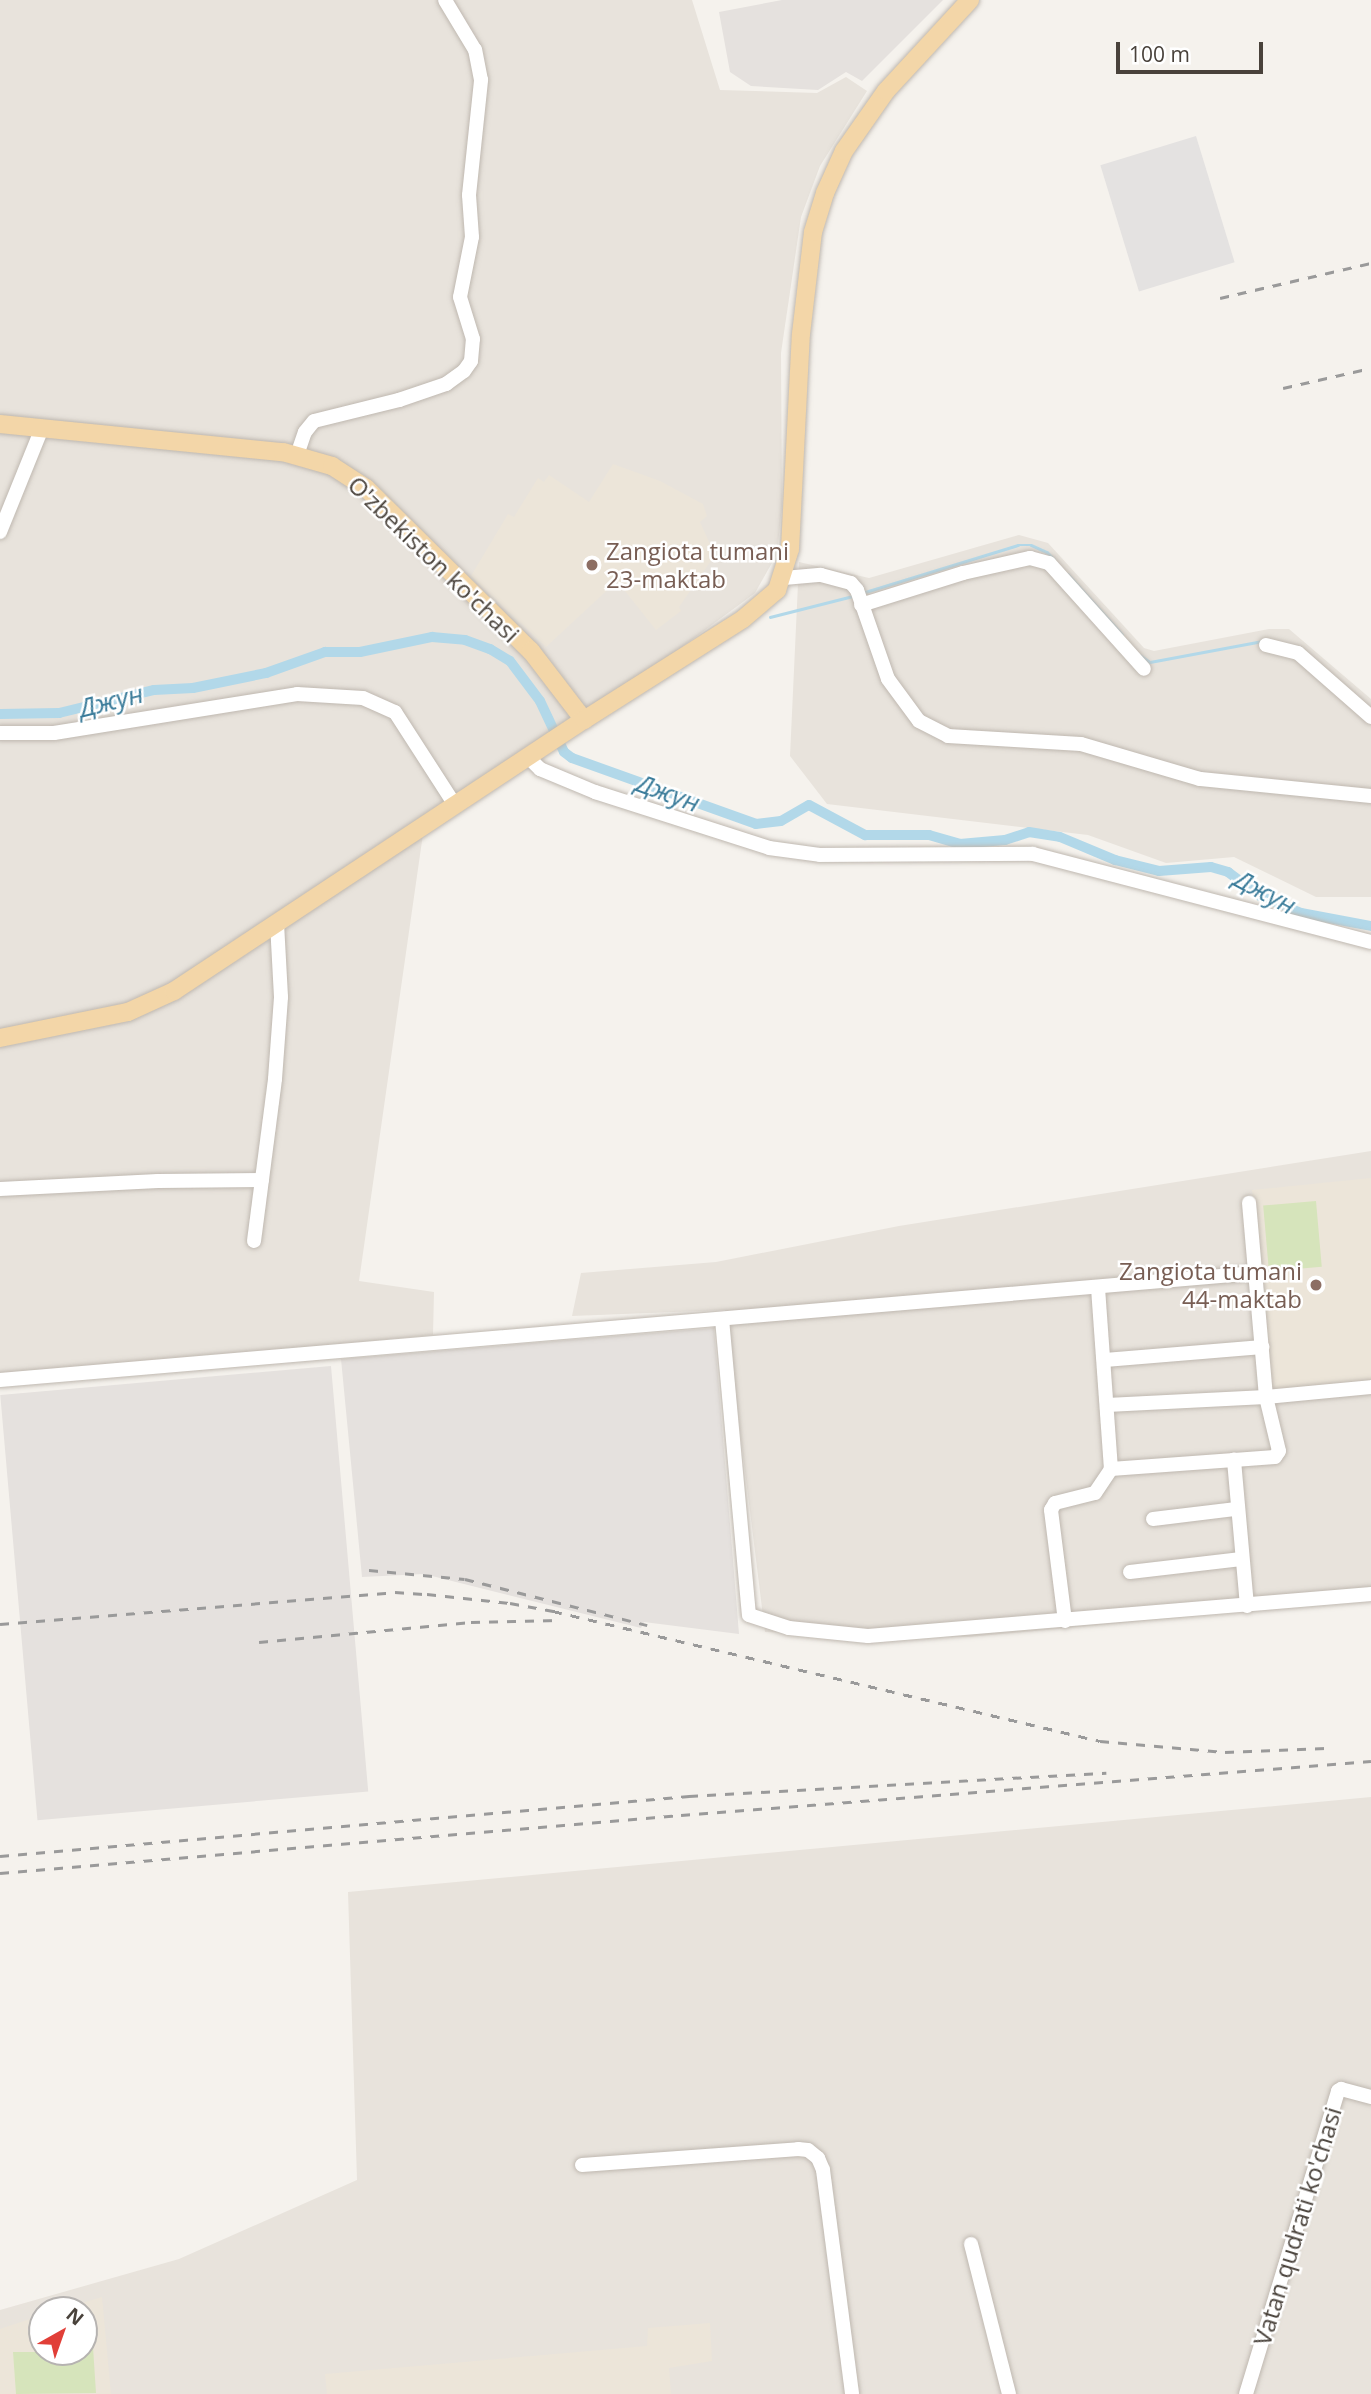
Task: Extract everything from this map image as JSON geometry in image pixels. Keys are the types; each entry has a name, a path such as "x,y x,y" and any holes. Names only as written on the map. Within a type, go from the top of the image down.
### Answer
{"main road":[{"path":"0,1038 128,1012 174,991 584,720 743,619 777,590 784,578 790,549 802,320 813,232 824,193 844,151 886,90 970,0"},
{"name":"O'zbekiston ko'chasi","path":"0,424 297,455 332,466 374,495 531,651 584,720"}],"street":[{"path":"297,455 304,432 314,421 400,400 446,384 464,372 471,361 474,339 460,297 471,237 469,195 481,80 475,50 445,0"},
{"path":"0,532 42,428"},
{"path":"859,598 1030,558 1049,563 1144,669"},
{"path":"784,578 821,575 851,583 888,679 919,721 948,736 1081,744 1200,779 1371,796"},
{"path":"1266,645 1298,653 1371,717"},
{"path":"0,733 54,733 297,694 363,698 395,712 455,805"},
{"path":"536,754 540,769 595,792 769,848 820,855 1032,854 1371,943"},
{"path":"254,1241 281,997 277,923"},
{"path":"0,1189 158,1181 262,1180"},
{"path":"1111,1469 1278,1455 1266,1397 1249,1203"},
{"path":"0,1380 1255,1273"},
{"path":"1065,1621 1051,1510 1055,1503 1095,1493 1111,1469 1098,1288"},
{"path":"722,1320 749,1615 789,1628 868,1636 1371,1594"},
{"path":"1105,1360 1262,1347"},
{"path":"1107,1405 1266,1397 1371,1387"},
{"path":"1234,1460 1236,1509 1247,1606"},
{"path":"1153,1519 1236,1509"},
{"path":"1130,1572 1241,1559"},
{"name":"Vatan qudrati ko'chasi","path":"1246,2394 1338,2091 1341,2089 1371,2097"},
{"path":"582,2165 798,2149 808,2150 818,2158 824,2170 852,2394"},
{"path":"971,2244 1009,2394"}],"shaded area":[{"path":"0,0 692,0 720,90 817,93 846,77 867,91 820,166 801,217 781,353 782,506 777,554 755,593 544,749 424,827 359,1281 434,1292 433,1335 0,1376"},
{"path":"782,0 943,0 862,81 846,72 818,90 751,86 730,72 719,12"},
{"path":"1196,136 1235,262 1139,291 1100,165"},
{"name":"Zangiota tumani 23-maktab","path":"613,464 660,481 703,504 707,516 700,522 715,555 679,607 681,611 656,630 617,581 546,647 471,576 508,514 514,517 538,478 544,482 549,475 589,502"},
{"path":"1019,535 1048,543 1144,648 1154,651 1269,629 1289,629 1371,699 1371,897 1316,897 1234,857 1166,863 1088,835 827,804 790,756 799,562 869,578"},
{"path":"1371,1151 1371,1600 969,1637 765,1632 725,1310 572,1316 581,1273 716,1262 899,1226"},
{"name":"Zangiota tumani 44-maktab","path":"1371,1178 1371,1380 1272,1390 1252,1190"},
{"path":"714,1328 739,1634 644,1622 641,1628 424,1574 362,1577 341,1359"},
{"path":"331,1366 368,1791 37,1820 0,1395"},
{"path":"1371,1797 1371,2394 0,2394 0,2310 28,2302 28,2366 98,2366 98,2296 49,2296 179,2259 357,2180 348,1892"},
{"path":"102,2297 111,2394 0,2394 0,2329 28,2320 28,2366 98,2366 98,2298"},
{"path":"710,2323 712,2361 669,2368 671,2394 327,2394 325,2374 647,2346 648,2328"}],"green space":[{"path":"1316,1201 1322,1267 1269,1271 1263,1206"},
{"path":"13,2352 28,2352 28,2366 94,2366 96,2393 16,2394"}],"waterway":[{"path":"862,593 1018,545 1031,545 1047,552 1054,559"},
{"path":"1068,574 1122,634"},
{"path":"770,617 853,596"},
{"name":"Джун","path":"0,714 59,713 154,690 193,688 266,673 325,652 360,652 432,637 465,640 490,649 510,661 540,701 564,752 572,758 756,824 781,821 809,805 865,835 929,835 960,844 1005,840 1029,832 1060,837 1115,860 1159,871 1211,867 1228,872 1260,896 1301,913 1371,926"},
{"path":"1140,655 1150,662 1262,641"}],"railway":[{"path":"1220,298 1371,263"},
{"path":"1283,388 1371,368"},
{"path":"369,1570 465,1579 647,1625"},
{"path":"0,1624 395,1592 427,1594 510,1603 553,1611 1100,1741 1225,1752 1326,1748"},
{"path":"259,1642 471,1622 559,1620"},
{"path":"0,1873 681,1815 1371,1761"},
{"path":"0,1856 689,1796 1106,1773"}],"place":[{"name":"Zangiota tumani 23-maktab","path":"592,565"},
{"name":"Zangiota tumani 44-maktab","path":"1316,1285"}]}
